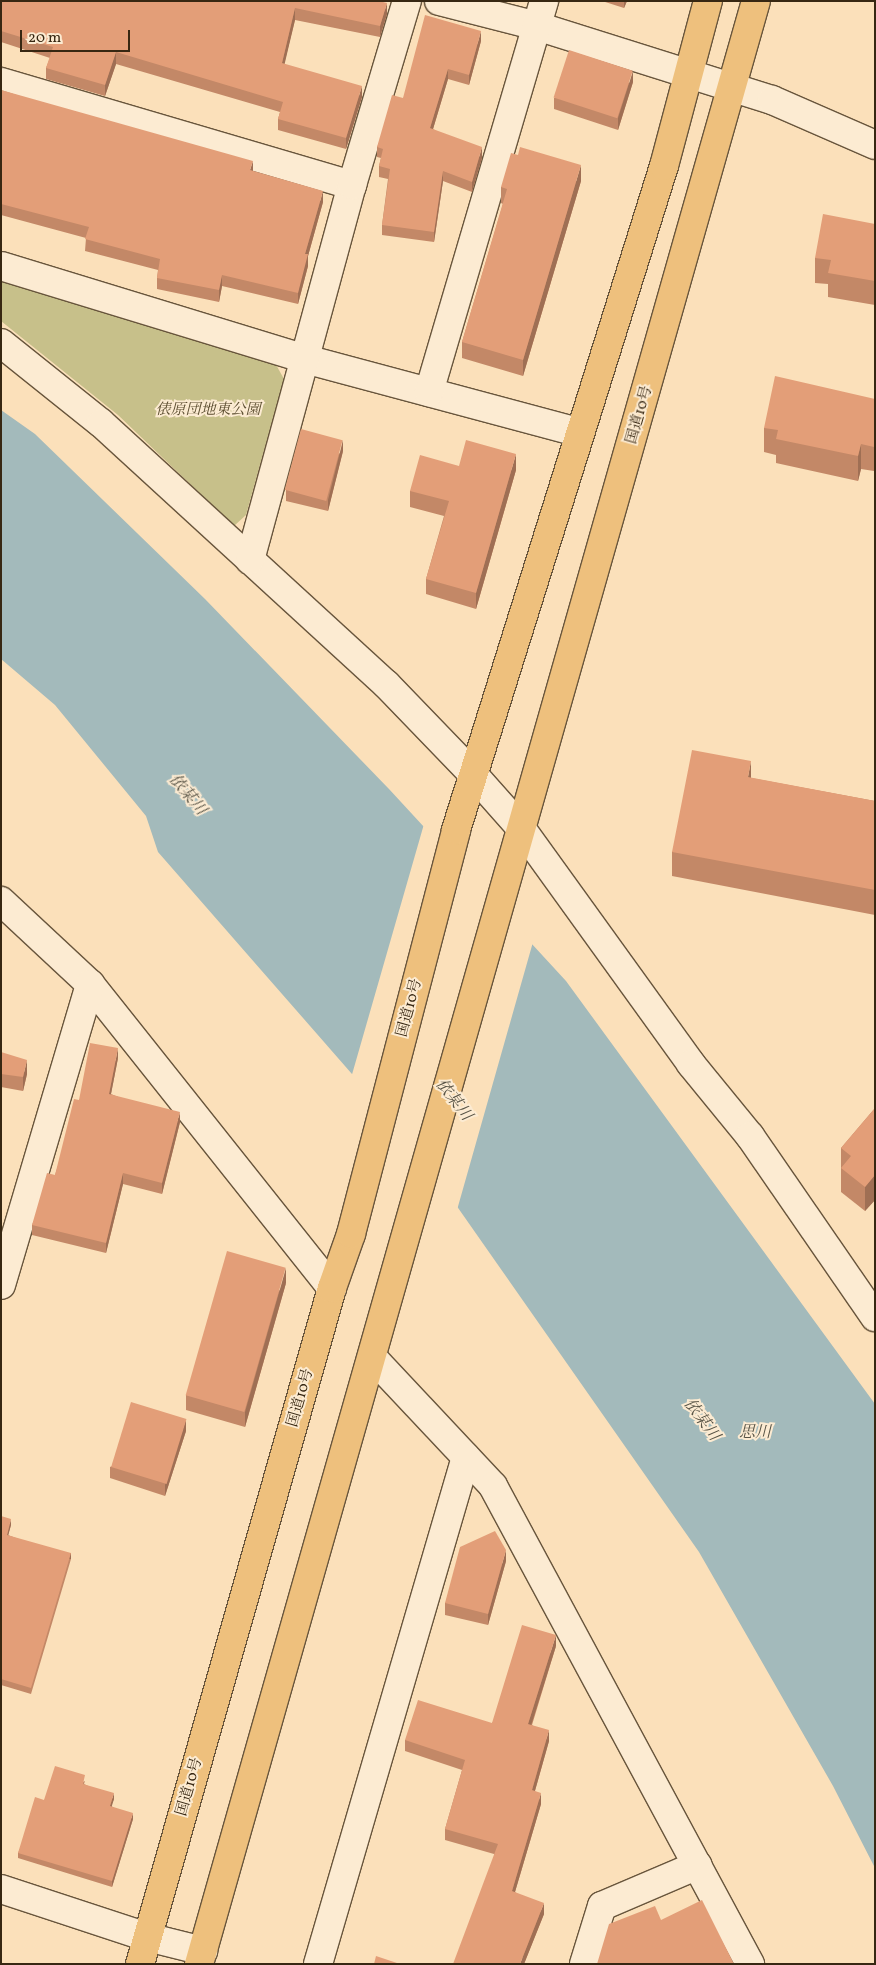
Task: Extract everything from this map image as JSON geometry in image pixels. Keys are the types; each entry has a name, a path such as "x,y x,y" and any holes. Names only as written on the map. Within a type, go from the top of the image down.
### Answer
{"highway":[{"path":"473,774 578,432 664,166 708,1"},
{"name":"国道10号","path":"373,1358 521,828 714,160 731,88 756,1"},
{"name":"国道10号","path":"140,1964 332,1288 351,1234 456,830 473,774"},
{"path":"201,1957 373,1358"}],"street":[{"path":"250,560 352,185 407,1"},
{"path":"439,1 540,14 688,74 772,100 875,145"},
{"path":"429,392 540,14"},
{"path":"1,82 352,185"},
{"path":"1,266 305,359 578,432"},
{"path":"1,343 101,423 386,684 473,774 521,828 691,1064 750,1136 875,1317"},
{"path":"1,901 90,984 332,1288"},
{"path":"1,1285 9,1226 90,984"},
{"path":"373,1358 493,1486 750,1964"},
{"path":"318,1964 466,1457"},
{"path":"584,1964 602,1906 698,1865"},
{"path":"1,1889 147,1937 201,1957"}],"green space":[{"name":"俵原団地東公園","path":"1,280 275,363 284,379 246,515 234,526 118,415 1,321"}],"water":[{"name":"思川","path":"1,410 35,434 205,599 389,789 566,981 875,1404 875,1868 833,1786 699,1552 414,1145 158,852 146,816 55,705 1,659"}],"pier":[{"path":"424,824 533,942 457,1210 412,1147 351,1078"}],"building":[{"path":"1,1 379,1 387,3 380,26 295,8 282,63 362,86 346,138 278,119 283,102 116,52 105,85 46,68 53,47 1,31"},
{"path":"425,15 481,31 469,75 448,69 430,128 482,147 472,182 443,171 434,232 382,225 390,169 379,166 383,149 377,147 392,95 403,98"},
{"path":"569,50 633,71 617,118 554,98"},
{"path":"1,90 253,161 250,170 323,191 305,254 308,254 298,293 222,275 219,290 157,278 160,259 85,239 89,227 1,204"},
{"path":"520,147 581,165 523,360 462,342 507,189 501,187 511,153 518,155"},
{"path":"823,214 875,224 875,281 828,273 831,260 815,258"},
{"path":"775,376 875,399 874,447 861,444 858,456 776,439 778,430 764,428"},
{"path":"301,429 343,440 326,501 285,490"},
{"path":"466,440 516,454 476,593 426,579 449,501 410,491 420,455 459,466"},
{"path":"692,750 751,761 748,777 875,801 875,890 672,852"},
{"path":"90,1043 118,1048 109,1094 180,1112 162,1183 123,1173 106,1243 32,1225 47,1173 55,1175 74,1099 79,1100"},
{"path":"1,1052 27,1060 23,1077 1,1074"},
{"path":"875,1108 875,1175 865,1187 841,1168 851,1156 841,1148"},
{"path":"227,1251 286,1268 244,1412 186,1395"},
{"path":"131,1402 186,1419 167,1484 111,1467"},
{"path":"1,1516 11,1519 7,1535 71,1553 31,1688 1,1679"},
{"path":"495,1531 506,1550 488,1614 445,1603 460,1547"},
{"path":"522,1625 556,1635 528,1724 549,1730 532,1790 541,1793 512,1891 544,1903 520,1964 453,1964 498,1844 445,1829 465,1760 405,1740 418,1700 492,1723"},
{"path":"55,1766 85,1775 83,1784 114,1793 110,1806 133,1813 112,1881 18,1853 35,1797 44,1800"},
{"path":"702,1900 734,1964 597,1964 609,1924 655,1906 661,1920"},
{"path":"376,1956 397,1963 397,1964 374,1964"}],"water label":[{"name":"依某川","path":"187,795"},
{"name":"依某川","path":"453,1100"},
{"name":"依某川","path":"701,1420"}]}
